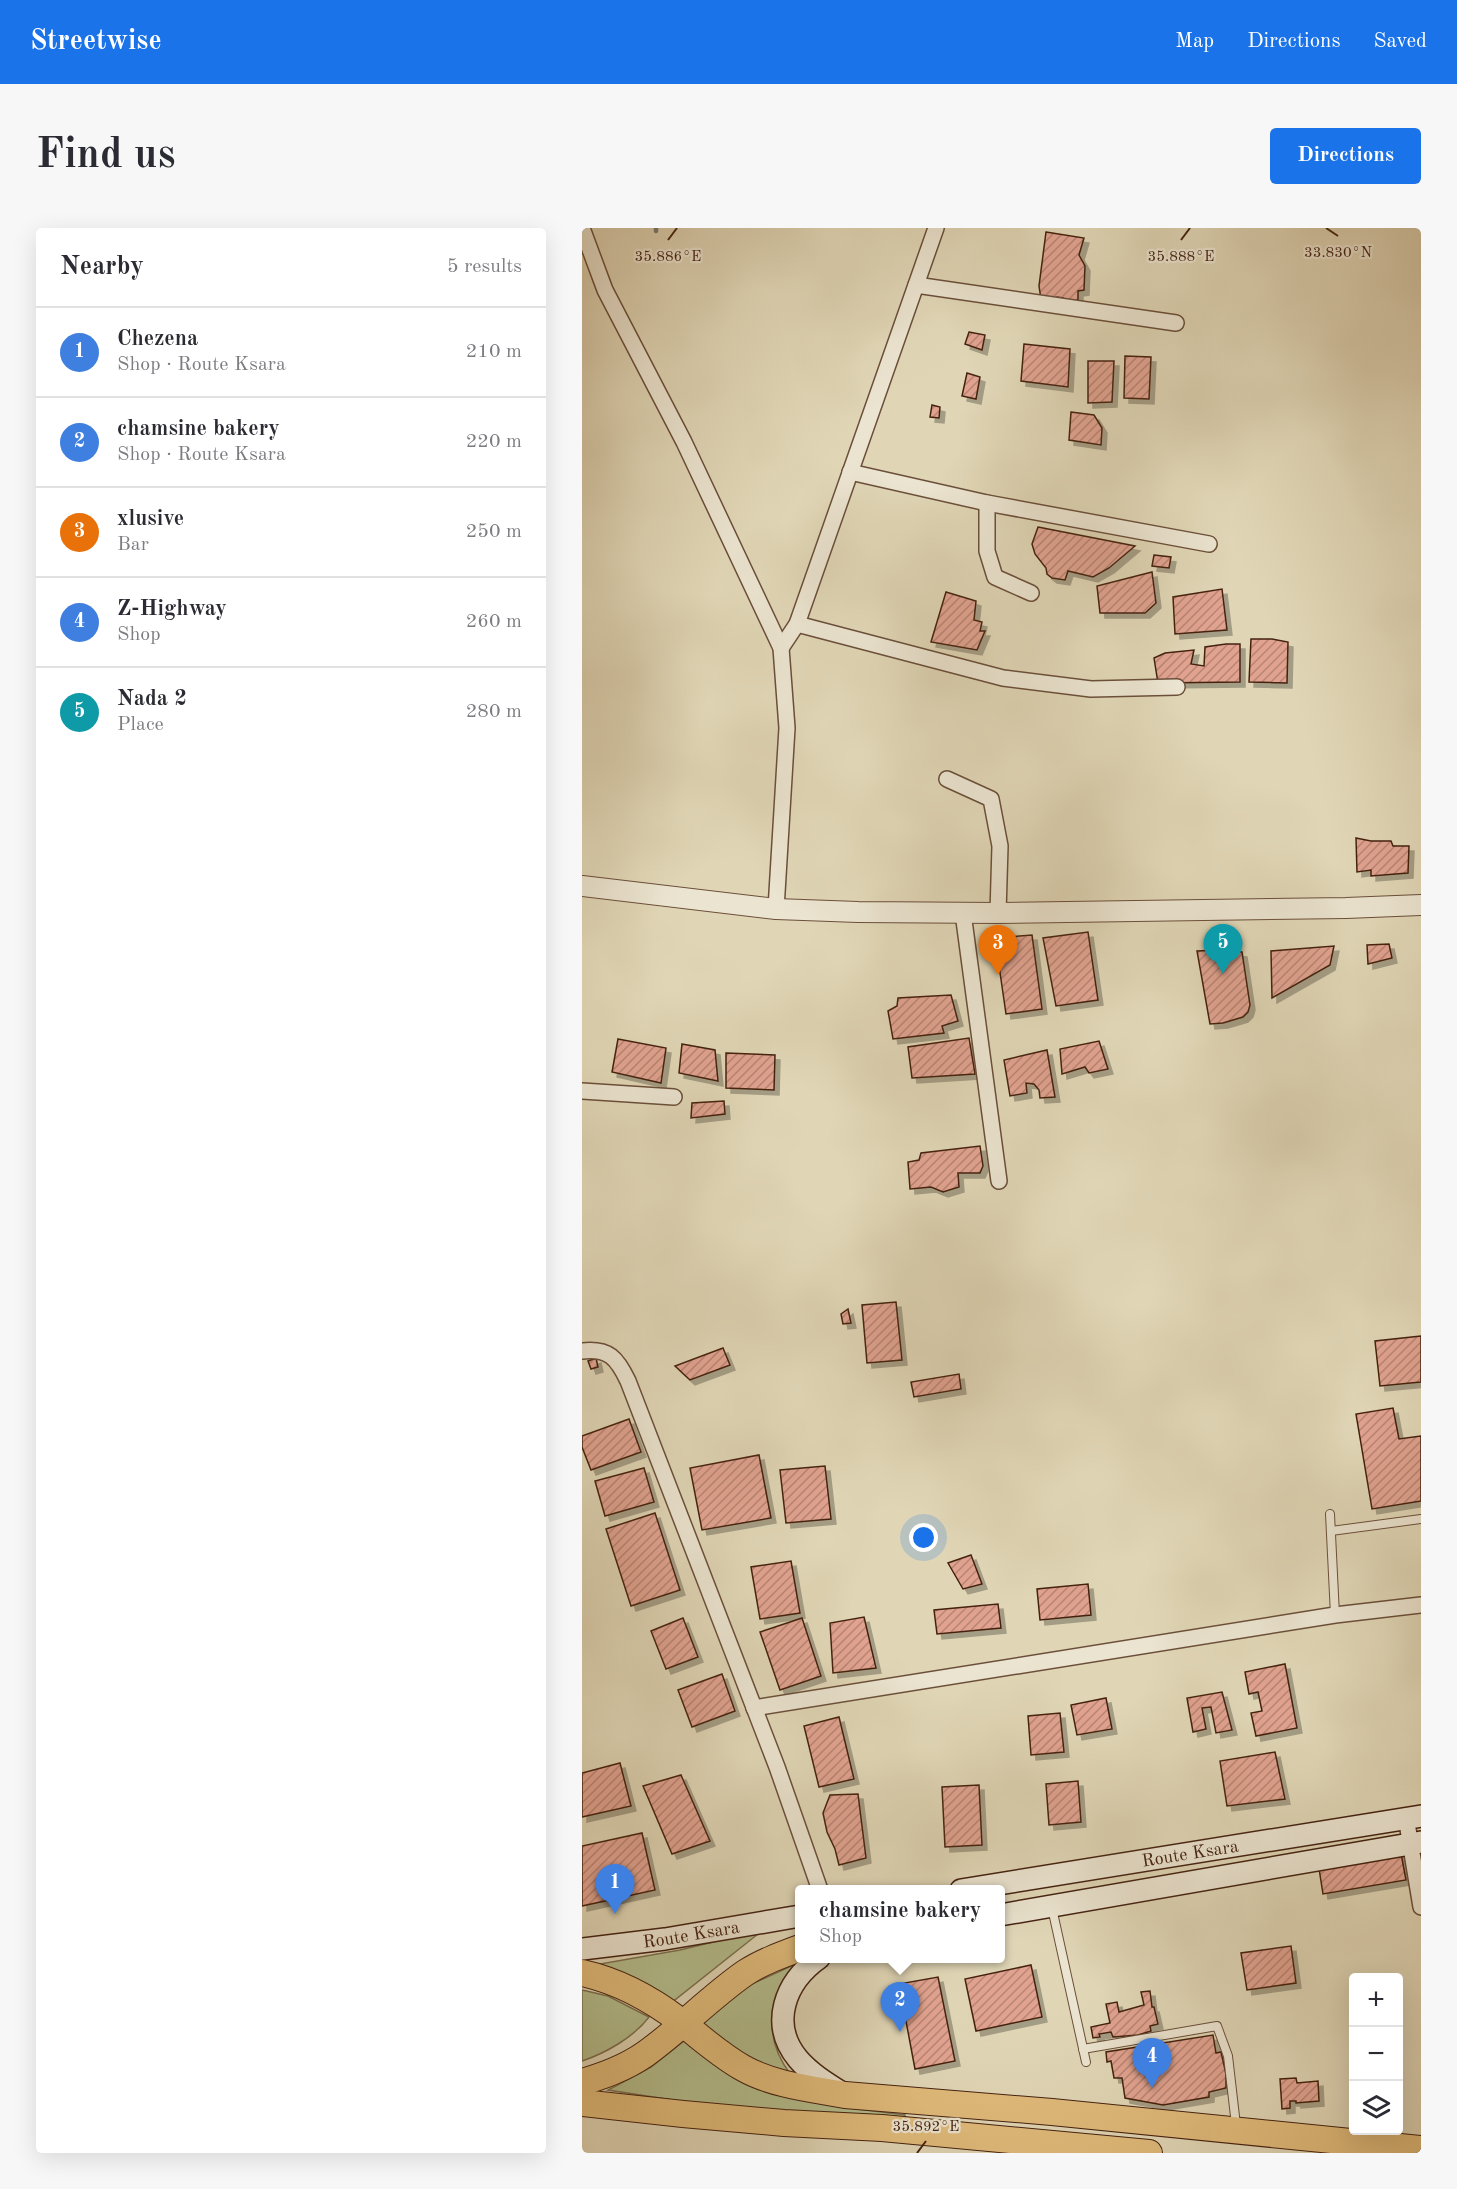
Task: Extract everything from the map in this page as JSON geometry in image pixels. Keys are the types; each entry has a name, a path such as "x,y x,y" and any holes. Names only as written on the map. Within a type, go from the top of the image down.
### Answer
{"highway":[{"path":"582,2082 634,2061 745,1974 795,1950"},
{"path":"582,1973 619,1984 654,2004 683,2023 720,2053 757,2075 845,2095 1421,2148"},
{"path":"582,2103 784,2123 882,2128 1149,2153"}],"main road":[{"name":"Route Ksara","path":"992,1885 1414,1817"},
{"name":"Route Ksara","path":"1005,1914 1416,1843"},
{"name":"Route Ksara","path":"582,1949 665,1939 795,1917"},
{"path":"814,1963 803,1972 787,1996 782,2021 784,2033 788,2045 807,2069 845,2095"}],"street":[{"path":"582,228 605,290 684,442 781,648 787,728 776,909"},
{"path":"781,648 797,624 936,228"},
{"path":"916,285 1176,323"},
{"path":"850,472 987,503 1209,544"},
{"path":"987,503 987,551 995,577 1031,593"},
{"path":"797,624 1003,678 1091,689 1177,687"},
{"path":"947,779 992,799 1000,846 999,913"},
{"path":"582,886 776,909 999,913 1421,905"},
{"path":"963,913 999,1181"},
{"path":"582,1091 674,1097"},
{"path":"582,1351 602,1351 609,1354 622,1368 628,1381 754,1708 818,1885"},
{"path":"754,1708 1335,1616 1421,1605"},
{"path":"1414,1817 1421,1907"}],"lane":[{"path":"1330,1514 1335,1616"},
{"path":"1331,1531 1421,1519"},
{"path":"1052,1906 1086,2062"},
{"path":"1083,2049 1217,2026 1228,2056 1236,2130"}],"green space":[{"path":"763,1930 671,2003 600,1964 680,1950"},
{"path":"798,1963 780,1990 772,2018 776,2046 791,2075 768,2069 695,2026 741,1989"},
{"path":"582,1990 608,1996 649,2017 619,2044 582,2061"},
{"path":"684,2041 692,2047 842,2107 905,2115 905,2121 725,2108 608,2090 651,2067"}],"building":[{"path":"1046,232 1084,238 1079,255 1085,266 1084,290 1078,291 1078,300 1064,302 1063,298 1057,297 1056,302 1041,299 1039,286"},
{"path":"969,332 985,335 982,350 965,344"},
{"path":"1024,344 1070,349 1068,387 1021,381"},
{"path":"1125,356 1151,357 1149,399 1124,398"},
{"path":"1088,361 1114,361 1112,402 1088,403"},
{"path":"967,373 980,377 976,399 962,396"},
{"path":"932,405 940,407 939,418 930,417"},
{"path":"1071,412 1094,415 1102,428 1101,445 1069,440"},
{"path":"1038,527 1135,546 1109,568 1093,577 1068,571 1065,580 1052,578 1035,554 1032,544"},
{"path":"1154,555 1171,557 1169,568 1152,566"},
{"path":"1152,572 1156,603 1145,613 1100,613 1097,586"},
{"path":"1222,589 1227,630 1175,634 1173,597"},
{"path":"946,592 976,601 974,620 982,622 980,631 985,631 977,650 931,642"},
{"path":"1251,639 1288,642 1287,683 1249,682"},
{"path":"1240,644 1240,682 1158,683 1154,658 1165,653 1194,650 1191,664 1204,666 1205,647"},
{"path":"1356,838 1391,841 1393,846 1409,846 1408,873 1371,876 1371,870 1357,872"},
{"path":"1088,932 1098,1000 1056,1006 1043,938"},
{"path":"1032,935 1042,1009 1006,1014 995,938"},
{"path":"1389,944 1392,958 1368,964 1367,945"},
{"path":"1334,946 1330,965 1272,998 1271,951"},
{"path":"1197,951 1242,952 1250,1005 1243,1017 1210,1024"},
{"path":"951,995 958,1021 942,1026 944,1033 893,1039 888,1011 897,1006 898,998"},
{"path":"969,1038 975,1074 912,1078 908,1047"},
{"path":"618,1039 666,1048 661,1083 612,1072"},
{"path":"1099,1041 1108,1069 1089,1073 1085,1067 1062,1074 1060,1049"},
{"path":"682,1044 715,1050 718,1081 679,1073"},
{"path":"1047,1050 1055,1097 1040,1098 1039,1090 1034,1084 1026,1083 1027,1093 1010,1096 1004,1060"},
{"path":"726,1053 775,1055 774,1090 726,1088"},
{"path":"724,1101 725,1114 691,1118 692,1103"},
{"path":"980,1146 983,1166 980,1173 958,1173 959,1187 943,1192 931,1187 910,1189 908,1162 919,1160 921,1153"},
{"path":"896,1302 902,1360 867,1363 862,1305"},
{"path":"848,1309 851,1323 843,1324 841,1314"},
{"path":"1421,1336 1421,1382 1380,1386 1375,1341"},
{"path":"723,1348 730,1365 690,1380 675,1366"},
{"path":"596,1358 598,1367 591,1369 588,1361"},
{"path":"959,1374 961,1389 914,1397 911,1382"},
{"path":"1393,1408 1399,1439 1421,1436 1421,1501 1372,1509 1356,1414"},
{"path":"629,1419 641,1452 591,1470 582,1447 582,1436"},
{"path":"759,1455 771,1518 702,1530 690,1468"},
{"path":"825,1466 831,1519 786,1523 780,1470"},
{"path":"644,1468 654,1502 605,1516 595,1481"},
{"path":"655,1513 680,1590 631,1606 606,1529"},
{"path":"971,1555 982,1584 963,1589 948,1563"},
{"path":"791,1561 800,1613 760,1619 751,1567"},
{"path":"1088,1584 1091,1615 1040,1620 1037,1589"},
{"path":"998,1604 1001,1628 937,1634 934,1610"},
{"path":"864,1617 876,1668 833,1673 830,1623"},
{"path":"683,1618 698,1657 666,1669 651,1631"},
{"path":"802,1618 821,1676 780,1690 760,1632"},
{"path":"1285,1664 1297,1728 1256,1736 1251,1713 1262,1711 1258,1692 1249,1694 1245,1672"},
{"path":"722,1674 735,1711 692,1727 678,1690"},
{"path":"1222,1692 1232,1730 1216,1733 1211,1707 1202,1708 1206,1729 1193,1732 1187,1698"},
{"path":"1106,1698 1112,1729 1077,1735 1071,1705"},
{"path":"1060,1713 1064,1752 1031,1755 1028,1716"},
{"path":"839,1717 854,1779 819,1787 804,1726"},
{"path":"1275,1752 1285,1799 1227,1806 1220,1761"},
{"path":"620,1763 631,1806 582,1817 582,1773"},
{"path":"681,1775 710,1841 672,1854 643,1786"},
{"path":"1078,1781 1081,1822 1049,1825 1046,1784"},
{"path":"979,1785 982,1845 945,1847 942,1787"},
{"path":"858,1794 866,1858 839,1865 823,1813 830,1795"},
{"path":"642,1833 655,1890 582,1906 582,1846"},
{"path":"1400,1848 1406,1880 1323,1894 1318,1862"},
{"path":"1291,1946 1296,1983 1247,1990 1241,1953"},
{"path":"1031,1965 1042,2017 976,2031 965,1979"},
{"path":"938,1977 955,2061 915,2069 899,1984"},
{"path":"1150,1991 1152,2007 1154,2007 1158,2024 1150,2026 1151,2031 1138,2035 1113,2037 1111,2032 1099,2034 1100,2037 1093,2038 1091,2027 1110,2023 1106,2004 1117,2002 1119,2012 1144,2005 1141,1992"},
{"path":"1213,2035 1216,2053 1221,2052 1226,2074 1226,2088 1209,2092 1209,2097 1163,2105 1125,2098 1122,2078 1114,2078 1111,2061 1107,2062 1106,2052"},
{"path":"1296,2078 1297,2083 1318,2081 1319,2101 1296,2103 1296,2101 1290,2101 1290,2108 1282,2109 1280,2079"}],"place":[{"name":"Nada 2","path":"1223,974"},
{"name":"xlusive","path":"998,975"},
{"name":"Chezena","path":"615,1914"},
{"name":"chamsine bakery","path":"900,2032"},
{"name":"Z-Highway","path":"1152,2088"}]}
